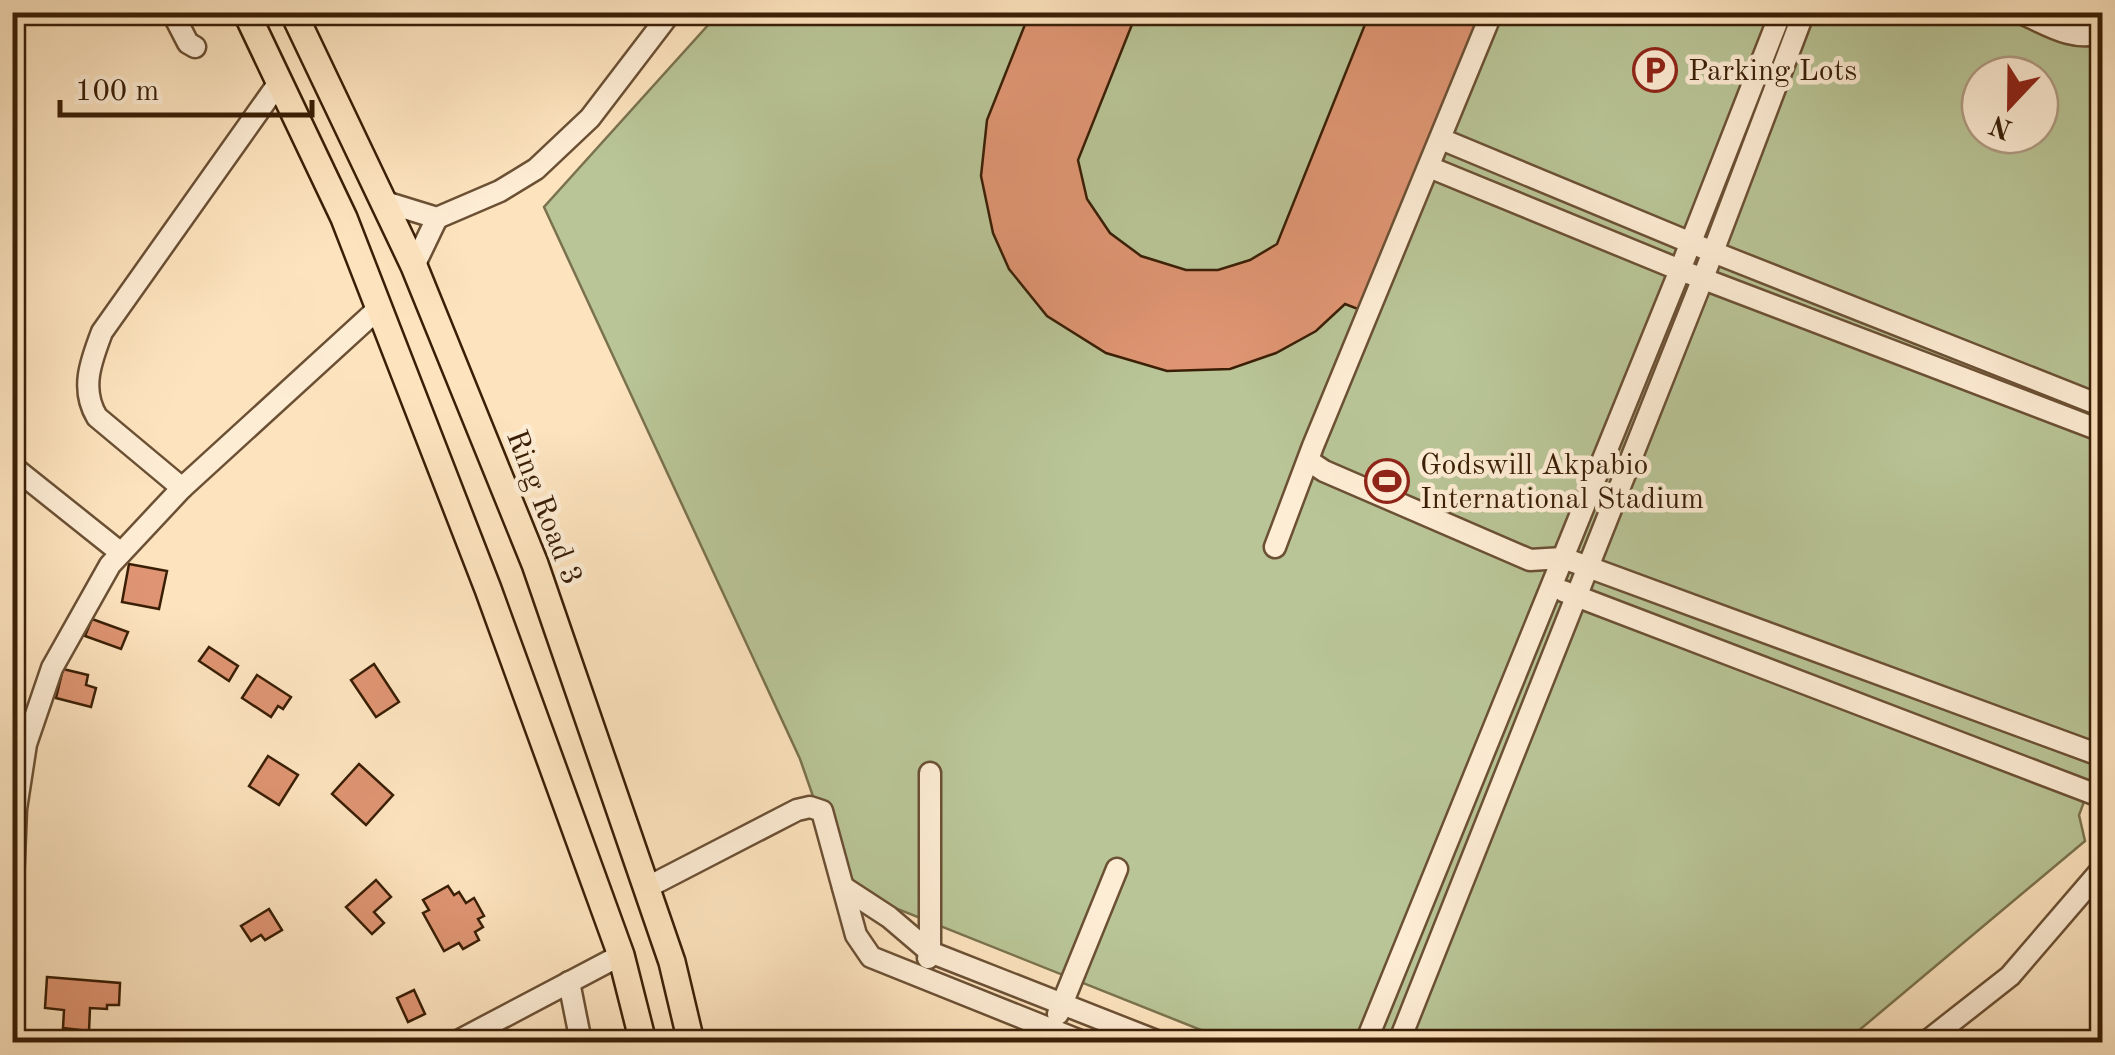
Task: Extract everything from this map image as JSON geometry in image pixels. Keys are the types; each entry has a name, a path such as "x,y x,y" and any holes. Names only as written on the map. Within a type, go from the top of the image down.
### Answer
{"main road":[{"path":"246,12 344,218 488,589 621,955 644,1042"},
{"name":"Ring Road 3","path":"294,12 414,266 535,564 672,962 691,1042"}],"street":[{"path":"172,12 188,42 195,47"},
{"path":"386,202 437,218 500,191 536,170 590,118 671,12"},
{"path":"1274,547 1492,12"},
{"path":"1366,1042 1781,12"},
{"path":"1399,1042 1703,278 1804,12"},
{"path":"2019,12 2069,34 2088,37 2102,32"},
{"path":"182,488 97,417 88,402 89,366 102,332 280,81"},
{"path":"1440,139 2102,406"},
{"path":"1429,167 1680,270 2102,431"},
{"path":"1562,222 1572,193"},
{"path":"414,266 437,218"},
{"path":"12,907 16,809 26,744 52,668 110,565 182,488 379,308"},
{"path":"1309,461 1530,560 1563,558 1588,566 2102,756"},
{"path":"12,466 121,553"},
{"path":"1530,560 1551,587 2102,796"},
{"path":"919,978 930,952 930,773"},
{"path":"646,888 797,810 810,807 822,811 856,935 871,957 1083,1042"},
{"path":"1052,1030 1116,869"},
{"path":"1926,1042 2010,976 2102,869"},
{"path":"843,887 889,916 930,952 1159,1042"},
{"path":"456,1042 621,955"},
{"path":"570,982 581,1042"}],"green space":[{"name":"Godswill Akpabio International Stadium","path":"719,13 2102,13 2102,754 2079,815 2085,841 1845,1042 1231,1042 845,888 800,759 544,207"}],"building":[{"path":"1030,12 1137,12 1078,160 1087,199 1110,233 1141,256 1186,270 1218,270 1250,260 1277,244 1370,12 1487,12 1363,311 1345,304 1316,331 1276,353 1230,369 1167,371 1106,353 1047,316 1009,269 993,233 981,176 987,120"},
{"path":"129,564 167,571 159,609 122,602"},
{"path":"92,619 128,632 121,649 85,636"},
{"path":"209,647 238,666 229,681 199,661"},
{"path":"374,664 399,702 376,717 351,680"},
{"path":"63,669 88,675 86,685 96,688 91,707 56,698"},
{"path":"257,675 291,697 271,717 242,698"},
{"path":"268,756 298,775 279,805 249,786"},
{"path":"359,764 393,795 366,825 332,794"},
{"path":"376,880 391,897 374,912 384,923 372,934 346,907"},
{"path":"448,886 454,895 459,892 466,903 474,898 484,916 478,919 483,927 475,932 479,940 463,949 459,943 444,951 423,913 429,910 423,900"},
{"path":"269,909 282,930 265,940 261,935 251,941 241,926"},
{"path":"47,977 120,983 119,1005 90,1008 89,1031 63,1028 64,1010 45,1008"},
{"path":"414,990 425,1014 408,1022 397,998"}],"place":[{"name":"Parking Lots","path":"1655,70"},
{"name":"Godswill Akpabio International Stadium","path":"1387,481"}]}
